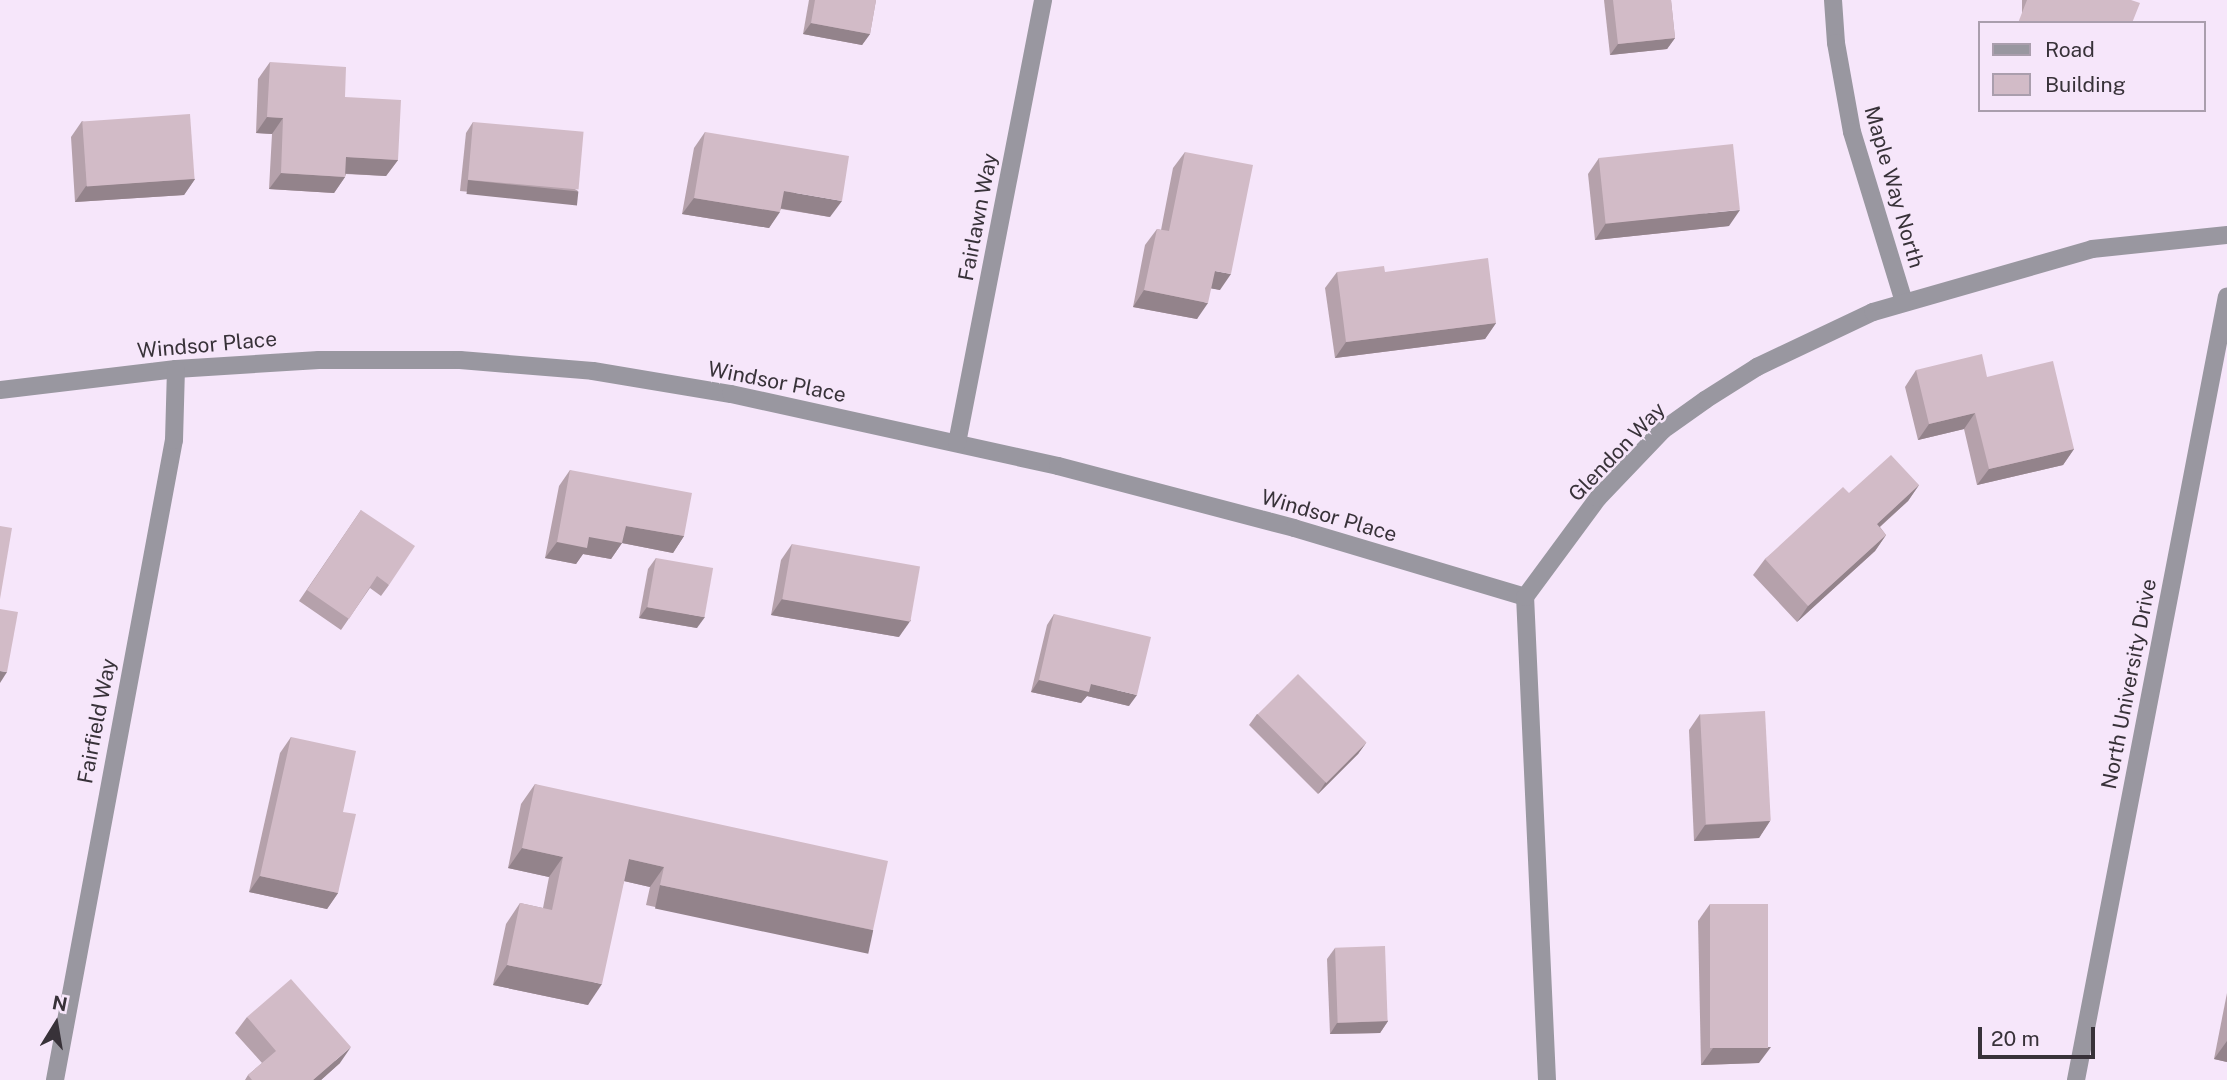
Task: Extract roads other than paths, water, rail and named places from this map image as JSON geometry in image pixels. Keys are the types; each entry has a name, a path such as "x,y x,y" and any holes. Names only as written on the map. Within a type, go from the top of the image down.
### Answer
{"street":[{"name":"Fairlawn Way","path":"957,443 1044,0"},
{"name":"Maple Way North","path":"1833,0 1836,43 1852,132 1904,302"},
{"name":"Glendon Way","path":"1525,597 1598,498 1663,430 1757,367 1827,332 1904,302 2092,249 2227,235"},
{"name":"North University Drive","path":"2076,1080 2227,296"},
{"name":"Windsor Place","path":"0,390 177,369 332,360 460,360 593,371 731,394 957,443 1294,528 1525,597"},
{"name":"Fairfield Way","path":"55,1080 174,439 177,369"},
{"path":"1525,597 1547,1080"}]}
